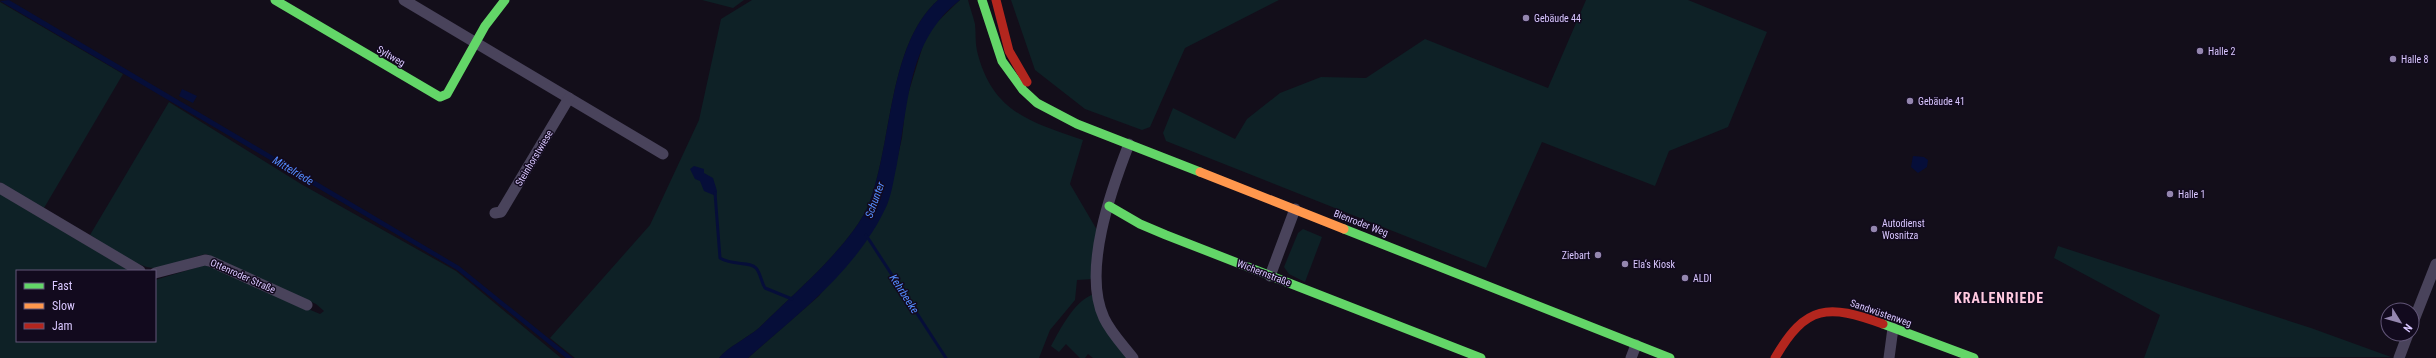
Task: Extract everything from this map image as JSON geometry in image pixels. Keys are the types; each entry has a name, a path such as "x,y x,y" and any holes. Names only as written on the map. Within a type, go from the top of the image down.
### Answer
{"street":[{"name":"Syltweg","path":"275,0 440,97 449,90 475,43"},
{"path":"404,0 663,154"},
{"path":"475,43 490,18 505,0"},
{"name":"Bienroder Weg","path":"982,0 993,42 1007,71 1020,89 1045,107 1074,123 1670,358"},
{"name":"Bienroder Weg","path":"996,0 1007,44 1016,66 1045,107"},
{"name":"Steinhorstwiese","path":"495,213 501,212 569,98"},
{"path":"1129,144 1109,206 1096,267 1100,301 1104,317 1109,327 1132,358"},
{"path":"0,188 138,270"},
{"name":"Wichernstraße","path":"1109,206 1140,224 1481,358"},
{"path":"1270,276 1295,209"},
{"name":"Ottenroder Straße","path":"156,273 205,260 210,261 307,305"},
{"path":"2420,305 2436,264"},
{"name":"Sandwüstenweg","path":"1775,358 1795,326 1817,314 1849,312 1974,358"},
{"path":"1889,358 1893,328"},
{"path":"2399,358 2405,342"},
{"path":"1631,358 1636,345"}],"green space":[{"path":"702,0 744,0 733,8"},
{"path":"752,0 938,0 921,19 909,43 900,69 893,96 877,180 869,204 861,220 849,236 820,269 759,328 727,350 719,358 575,358 550,338 650,225 699,120 721,19"},
{"path":"960,0 968,0 975,24 977,51 984,72 992,88 1003,101 1016,112 1030,120 1083,140 1070,184 1097,230 1093,279 1077,280 1075,300 1050,330 1039,358 748,358 819,296 887,204 902,138 906,101 924,42 934,25"},
{"path":"1011,0 1279,0 1185,48 1150,127 1142,130 1085,109 1035,70"},
{"path":"1586,0 1688,0 1767,32 1728,127 1669,151 1655,186 1542,142 1486,268 1166,141 1163,133 1173,108 1235,139 1247,119 1280,93 1321,77 1366,78 1425,39 1548,88"},
{"path":"0,2 123,74 44,208 0,182"},
{"path":"169,102 301,184 456,271 561,358 0,358 0,194 128,270 16,270 16,342 156,342 156,280 205,265 320,314 324,311 316,304 206,254 162,267 148,267 131,261 90,235"},
{"path":"1303,229 1322,237 1305,282 1289,274 1284,267 1298,233"},
{"path":"2058,246 2311,328 2391,357 2144,358 2160,315 2054,258"},
{"path":"1094,294 1128,358 1093,358 1088,354 1085,358 1080,358 1066,344 1059,352 1051,346 1074,309"}],"water":[{"name":"Mittelriede","path":"9,0 459,266 573,358 566,358 457,270 0,1"},
{"name":"Schunter","path":"938,0 960,0 943,16 929,34 920,54 908,97 897,164 890,195 887,205 875,228 844,270 826,289 748,358 719,358 727,350 759,328 804,285 835,253 861,220 869,204 877,180 893,96 909,43 921,19"},
{"path":"182,89 197,96 193,103 179,96"},
{"path":"1913,156 1924,157 1928,160 1927,167 1918,173 1911,167"},
{"path":"694,166 704,169 704,173 713,178 717,191 716,196 704,191 700,181 695,179 690,169"}],"waterway":[{"path":"715,193 720,258 730,262 753,266 758,270 765,288 792,299"},
{"name":"Kehrbeeke","path":"866,235 946,358"}],"traffic: fast":[{"path":"275,0 440,97 447,94 485,26 505,0"},
{"path":"982,0 1002,61 1023,90 1037,103 1077,124 1200,172"},
{"path":"1109,206 1140,224 1166,235 1481,358"},
{"path":"1344,229 1670,358"},
{"path":"1883,324 1974,358"}],"traffic: slow":[{"path":"1200,172 1344,229"}],"traffic: jam":[{"path":"996,0 1009,51 1027,82"},
{"path":"1775,358 1786,340 1797,327 1808,318 1820,313 1847,313 1883,324"}],"place":[{"name":"Gebäude 44","path":"1526,18"},
{"name":"Halle 2","path":"2200,51"},
{"name":"Halle 8","path":"2393,59"},
{"name":"Gebäude 41","path":"1910,101"},
{"name":"Halle 1","path":"2170,194"},
{"name":"Autodienst Wosnitza","path":"1874,229"},
{"name":"Ziebart","path":"1598,255"},
{"name":"Ela‘s Kiosk","path":"1625,264"},
{"name":"ALDI","path":"1685,278"}],"district":[{"name":"KRALENRIEDE","path":"1999,298"}]}
